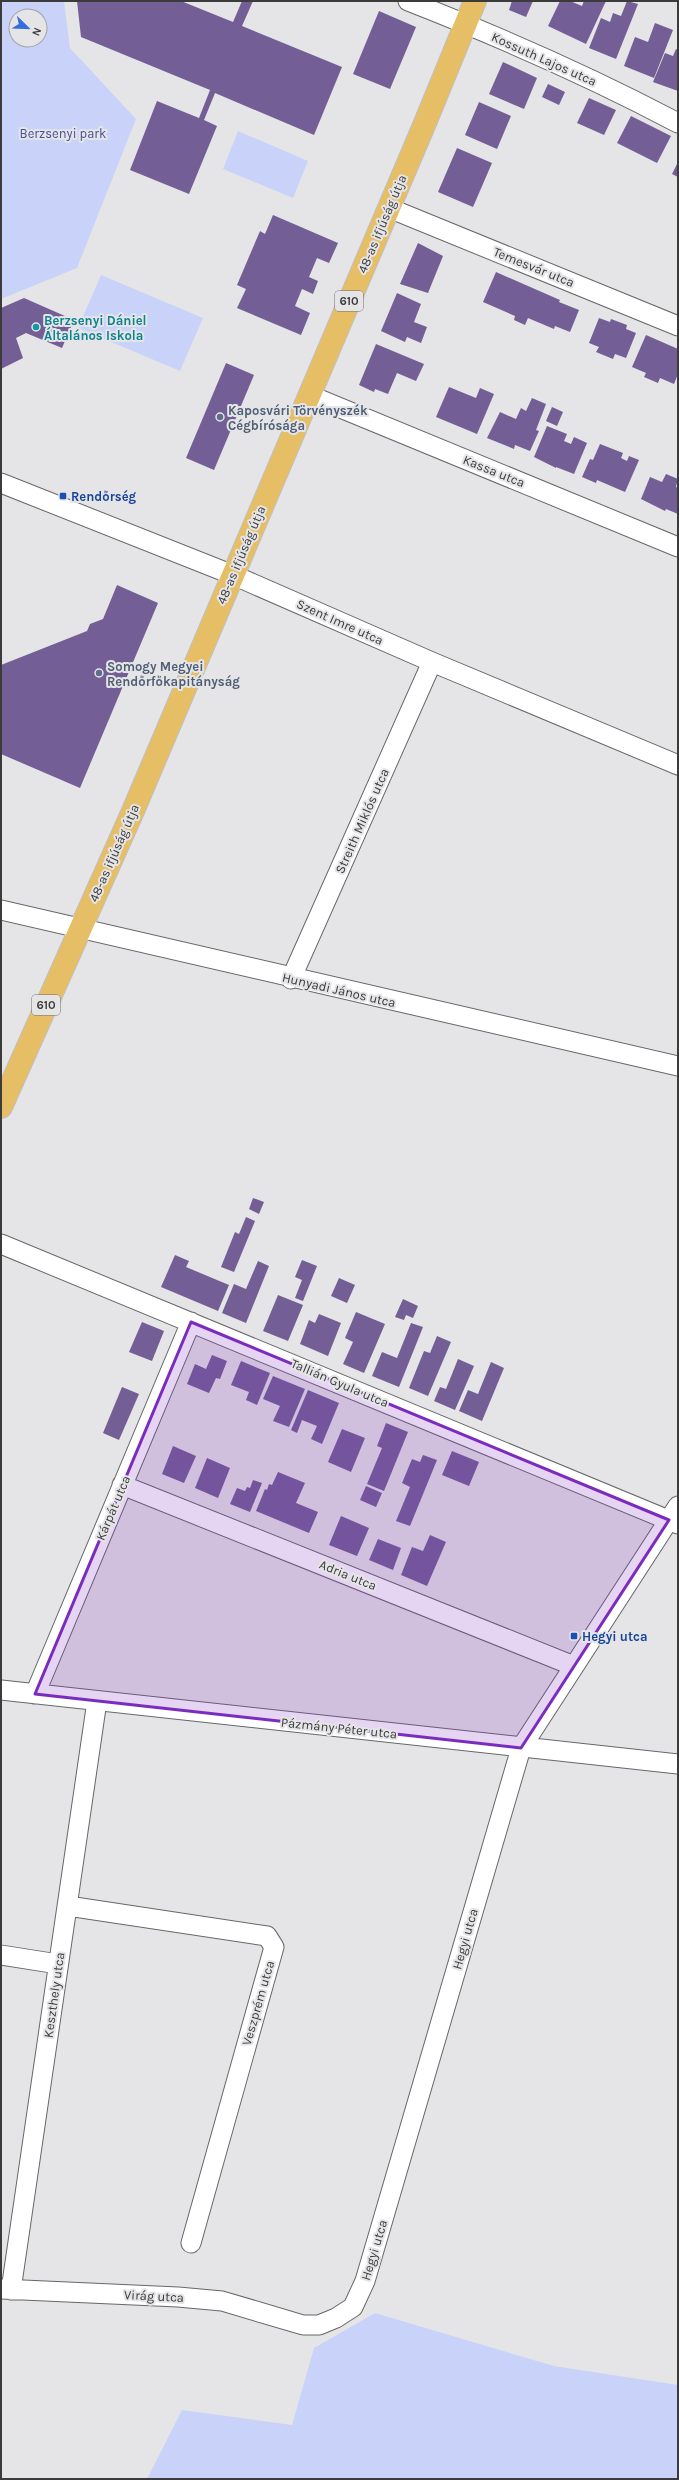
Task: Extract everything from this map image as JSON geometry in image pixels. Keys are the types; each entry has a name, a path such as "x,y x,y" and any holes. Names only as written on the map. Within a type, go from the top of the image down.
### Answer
{"main road":[{"name":"48-as ifjúság útja","path":"1,1107 80,930 233,575 475,1"}],"street":[{"name":"Kossuth Lajos utca","path":"408,1 466,24 594,81 678,123"},
{"name":"Temesvár utca","path":"389,208 678,326"},
{"name":"Kassa utca","path":"309,395 678,547"},
{"name":"Szent Imre utca","path":"1,483 233,575 432,662 678,765"},
{"name":"Streith Miklós utca","path":"292,979 432,662"},
{"name":"Hunyadi János utca","path":"1,910 80,930 292,979 678,1066"},
{"name":"Tallián Gyula utca","path":"1,1244 675,1517"},
{"name":"Kárpát utca","path":"35,1694 191,1322"},
{"name":"Adria utca","path":"122,1485 574,1666"},
{"name":"Hegyi utca","path":"303,2325 319,2325 336,2318 353,2307 365,2281 521,1748 574,1666 675,1517"},
{"name":"Pázmány Péter utca","path":"1,1690 678,1764"},
{"name":"Keszthely utca","path":"6,2289 68,1906 97,1701"},
{"name":"Veszprém utca","path":"68,1906 267,1936 274,1947 191,2243"},
{"path":"1,1954 58,1964"},
{"name":"Virág utca","path":"6,2289 178,2297 222,2301 303,2325"}],"highlighted area":[{"path":"191,1322 669,1520 521,1748 35,1694"}],"green space":[{"name":"Berzsenyi park","path":"1,1 64,1 70,48 136,119 77,268 1,299"},
{"path":"238,131 308,161 293,198 223,169"},
{"path":"101,275 203,318 180,371 78,328"},
{"path":"375,2313 554,2366 678,2385 678,2479 147,2479 182,2410 292,2425 314,2348"}],"building":[{"path":"77,1 181,1 233,22 242,1 253,1 242,26 342,67 314,135 215,93 204,120 217,126 189,194 130,170 157,101 199,118 210,90 81,37"},
{"path":"512,1 533,1 526,17 509,10"},
{"path":"560,1 570,1 582,6 584,1 606,1 586,44 548,26"},
{"path":"627,1 638,4 616,59 589,48 601,18 610,22 613,13 621,16"},
{"path":"379,11 416,27 390,89 353,74"},
{"path":"655,23 673,30 654,78 624,66 635,37 648,42"},
{"path":"676,49 678,50 678,91 653,82 665,53 673,56"},
{"path":"503,62 537,78 524,109 489,94"},
{"path":"548,84 565,92 559,105 542,97"},
{"path":"589,98 616,110 604,135 577,123"},
{"path":"479,102 511,116 497,149 465,135"},
{"path":"631,116 671,136 657,163 617,143"},
{"path":"457,148 492,163 473,207 438,192"},
{"path":"678,162 678,177 672,174"},
{"path":"273,215 338,243 329,263 317,258 309,277 318,281 313,294 302,289 295,306 310,313 301,335 237,308 246,289 237,285 260,231 265,234"},
{"path":"418,243 443,256 428,293 400,284"},
{"path":"496,272 579,310 570,332 555,326 554,329 528,318 525,325 514,320 515,316 483,302"},
{"path":"397,293 421,304 414,322 427,327 421,343 407,337 405,342 381,331"},
{"name":"Berzsenyi Dániel Általános Iskola","path":"24,298 74,320 62,348 26,333 16,338 23,358 1,369 1,308"},
{"path":"599,318 610,322 611,319 627,325 626,329 636,333 626,358 615,354 613,359 596,352 599,347 589,343"},
{"path":"646,335 678,349 678,374 674,384 660,378 658,383 644,377 646,373 632,367"},
{"path":"376,344 424,364 416,381 397,373 388,394 375,389 374,392 359,385"},
{"name":"Kaposvári Törvényszék Cégbírósága","path":"226,363 254,375 214,470 186,458"},
{"path":"449,387 476,398 480,388 494,394 477,434 436,417"},
{"path":"532,398 546,404 536,430 539,431 530,451 515,445 514,449 487,438 500,412 516,419 521,408 526,411"},
{"path":"552,407 563,412 557,426 546,421"},
{"path":"547,426 567,434 564,441 571,444 574,437 587,443 574,474 556,468 534,457"},
{"path":"600,444 623,453 621,458 627,461 629,456 639,460 625,492 597,480 596,483 582,477 590,459 593,460"},
{"path":"666,474 678,479 676,487 678,488 678,514 666,509 665,511 641,499 650,477 662,482"},
{"name":"Somogy Megyei Rendőrfőkapitányság","path":"117,585 158,603 80,788 1,754 1,665 87,631 90,624 103,619"},
{"path":"253,1198 264,1202 259,1214 249,1209"},
{"path":"246,1217 255,1221 234,1272 221,1267 235,1232 239,1234"},
{"path":"175,1255 189,1261 186,1267 229,1285 218,1311 161,1287"},
{"path":"302,1260 317,1266 303,1301 295,1298 302,1280 295,1277"},
{"path":"258,1261 269,1266 246,1323 222,1313 234,1284 246,1289"},
{"path":"339,1278 355,1285 347,1303 331,1296"},
{"path":"278,1295 303,1305 288,1341 263,1331"},
{"path":"403,1299 418,1306 413,1318 406,1315 404,1320 395,1317"},
{"path":"356,1312 385,1324 364,1373 343,1364 353,1342 345,1338"},
{"path":"319,1314 341,1323 328,1356 300,1344 309,1320 315,1323"},
{"path":"142,1322 164,1331 152,1361 129,1352"},
{"path":"411,1323 423,1327 399,1387 372,1376 382,1352 397,1358"},
{"path":"437,1336 451,1342 428,1396 409,1388 424,1351 430,1353"},
{"path":"212,1355 227,1361 220,1379 216,1378 209,1393 187,1384 195,1364 206,1369"},
{"path":"458,1359 474,1366 455,1410 434,1401 440,1387 446,1389"},
{"path":"241,1361 270,1373 257,1405 246,1400 249,1392 231,1385"},
{"path":"491,1362 504,1368 482,1421 459,1411 468,1390 478,1394"},
{"path":"273,1376 305,1389 289,1427 273,1421 280,1406 263,1399"},
{"path":"122,1387 139,1394 119,1440 103,1433"},
{"path":"308,1390 339,1403 322,1444 311,1439 317,1426 302,1420 297,1433 291,1430"},
{"path":"386,1423 408,1432 384,1491 367,1484 382,1448 377,1446"},
{"path":"342,1429 365,1438 351,1472 328,1462"},
{"path":"173,1446 196,1456 184,1483 162,1474"},
{"path":"452,1451 479,1462 469,1486 442,1475"},
{"path":"423,1455 437,1460 410,1526 396,1521 410,1487 402,1483 412,1459 420,1462"},
{"path":"207,1458 230,1468 218,1498 195,1488"},
{"path":"278,1472 305,1483 296,1503 318,1512 309,1533 256,1511 265,1489 267,1490 269,1484 272,1485"},
{"path":"253,1480 262,1483 250,1512 230,1504 237,1488 245,1491 247,1487 250,1488"},
{"path":"366,1486 382,1493 376,1507 360,1500"},
{"path":"341,1516 369,1528 357,1556 329,1545"},
{"path":"430,1535 446,1542 427,1586 401,1575 412,1547 423,1551"},
{"path":"378,1539 401,1548 393,1570 369,1560"}],"place":[{"name":"Berzsenyi Dániel Általános Iskola","path":"36,327"},
{"name":"Kaposvári Törvényszék Cégbírósága","path":"220,417"},
{"name":"Rendőrség","path":"63,496"},
{"name":"Somogy Megyei Rendőrfőkapitányság","path":"99,673"},
{"name":"Hegyi utca","path":"574,1636"}]}
